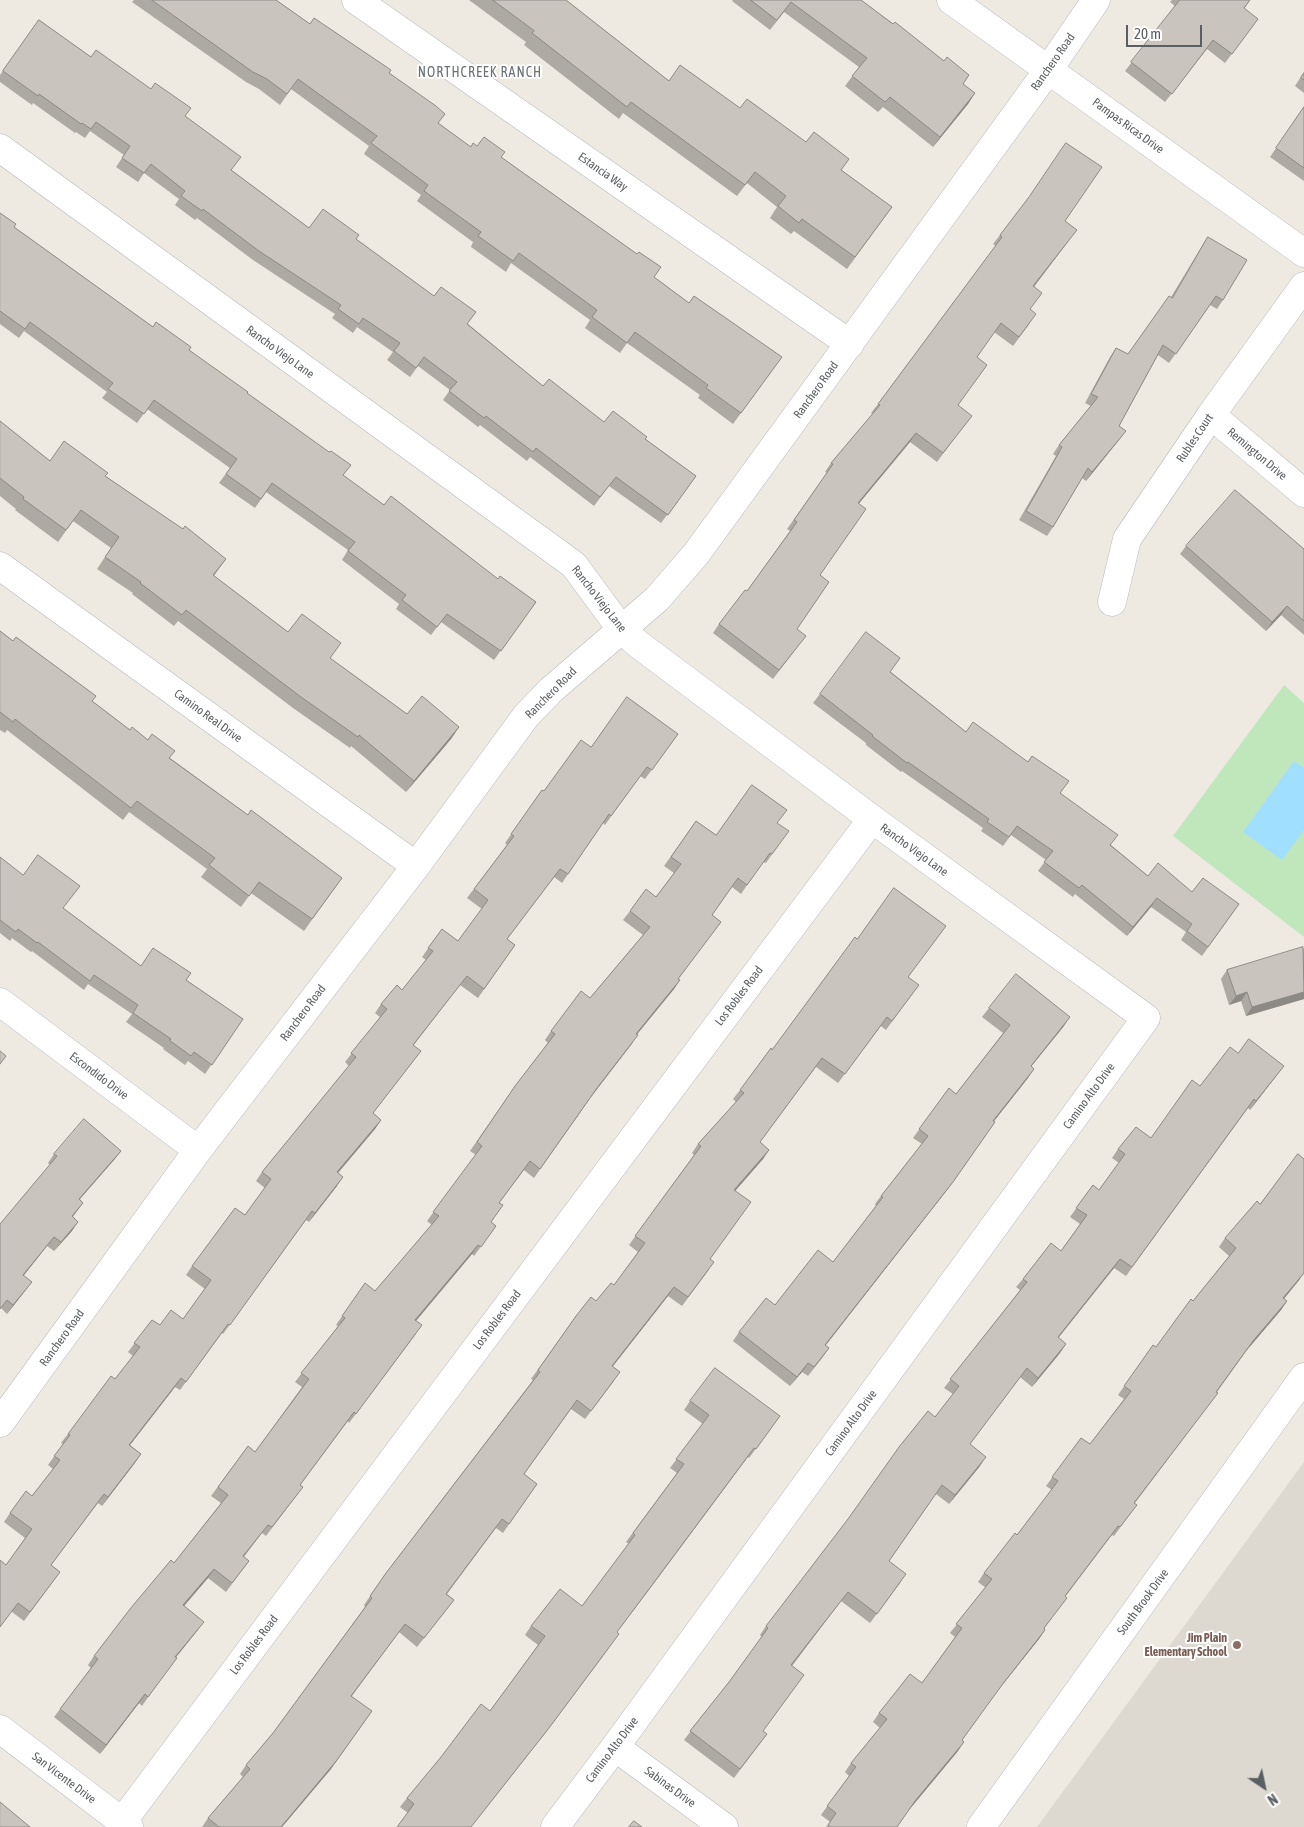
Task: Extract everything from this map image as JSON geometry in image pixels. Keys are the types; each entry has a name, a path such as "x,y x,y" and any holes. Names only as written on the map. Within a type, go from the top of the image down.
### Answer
{"street":[{"name":"Estancia Way","path":"356,0 850,344"},
{"name":"Pampas Ricas Drive","path":"951,0 1304,253"},
{"name":"Ranchero Road","path":"0,1423 198,1150 416,866 536,704 657,599 696,554 1049,69 1096,0"},
{"name":"Rancho Viejo Lane","path":"0,148 574,565 621,629 638,644 872,819 1146,1018"},
{"name":"Rubles Court","path":"1112,602 1127,538 1211,415 1304,286"},
{"name":"Remington Drive","path":"1211,415 1304,493"},
{"name":"Camino Real Drive","path":"0,566 416,866"},
{"name":"Los Robles Road","path":"125,1824 872,819"},
{"name":"Escondido Drive","path":"0,1002 198,1150"},
{"name":"Camino Alto Drive","path":"555,1827 1146,1018"},
{"name":"South Brook Drive","path":"981,1827 1299,1393"},
{"name":"San Vicente Drive","path":"0,1729 125,1824"},
{"name":"Sabinas Drive","path":"615,1747 724,1827"}],"shaded area":[{"name":"Jim Plain Elementary School","path":"1304,1462 1304,1827 1037,1827"}],"green space":[{"path":"1284,685 1304,703 1304,937 1173,836"}],"water":[{"path":"1294,761 1304,768 1304,830 1282,860 1243,832"}],"building":[{"path":"152,0 276,0 310,24 314,18 391,70 389,73 436,106 445,114 438,123 471,147 473,143 477,146 484,137 505,152 501,157 637,254 639,252 661,267 654,277 689,303 694,296 782,357 741,413 706,388 708,385 635,332 627,343 592,317 597,310 519,253 513,261 478,236 481,232 424,191 428,185 371,143 377,136 298,79 287,94"},
{"path":"493,0 566,0 669,81 680,65 740,108 747,99 806,142 814,132 849,159 841,170 892,207 855,257 802,219 799,223 778,206 786,196 755,172 745,185 631,102 627,107"},
{"path":"751,0 861,0 893,24 895,22 944,61 947,57 969,75 963,84 975,93 940,137 890,97 885,102 852,76 867,58 791,2 777,20"},
{"path":"1180,0 1250,0 1244,8 1258,19 1232,54 1213,40 1172,94 1131,62"},
{"path":"39,20 91,57 96,50 151,89 155,83 191,108 185,116 241,157 231,170 309,228 323,209 359,235 356,239 434,296 441,287 476,312 467,324 543,386 549,379 604,422 613,411 647,437 645,439 696,476 668,515 616,477 600,497 536,448 533,452 486,416 484,418 449,391 457,382 424,357 416,368 394,351 400,343 363,318 359,324 338,309 341,305 259,251 203,209 202,211 181,196 185,191 151,164 144,173 122,158 130,146 96,122 91,129 81,124 3,71"},
{"path":"1304,107 1304,168 1276,148"},
{"path":"1066,143 1102,167 1065,221 1077,230 1033,286 1042,293 1030,309 1036,314 1019,337 1001,323 977,357 987,365 958,405 972,416 943,453 916,433 858,503 866,509 820,575 829,582 797,629 806,636 779,670 719,624 745,590 747,591 797,522 794,520 833,464 831,463 880,405 878,404 1002,237 1000,235"},
{"path":"0,213 16,224 14,227 153,327 156,322 191,347 189,350 247,393 329,452 331,451 351,465 343,475 384,505 391,496 498,579 500,576 536,602 501,651 447,614 437,627 402,600 406,595 348,551 355,542 272,483 261,499 226,474 237,459 154,400 144,414 108,389 113,383 30,322 25,329 0,311"},
{"path":"1208,237 1247,260 1223,300 1216,296 1176,354 1163,345 1119,426 1126,431 1092,472 1088,468 1053,527 1026,511 1062,447 1059,445 1098,397 1091,394 1116,348 1128,354 1169,296 1172,298"},
{"path":"0,421 50,461 64,441 108,473 105,476 183,529 185,526 226,559 213,575 288,632 302,614 341,643 330,658 407,714 422,696 459,727 414,781 359,735 358,737 301,697 186,610 182,615 141,582 105,557 119,537 81,510 66,530 23,499 24,497 0,478"},
{"path":"1235,490 1304,549 1304,621 1287,606 1272,622 1186,546"},
{"path":"0,631 13,641 16,637 96,696 92,701 130,730 132,727 148,740 152,734 175,751 169,758 248,815 251,810 342,878 312,919 259,882 249,896 209,865 215,858 137,801 131,808 15,719 13,722 0,712"},
{"path":"866,632 900,658 890,672 966,732 973,722 1028,762 1032,756 1069,781 1060,793 1118,835 1110,845 1148,876 1158,863 1192,892 1203,878 1239,904 1208,947 1187,931 1192,924 1157,898 1133,927 1082,885 1079,888 1044,862 1053,851 1017,826 1009,837 987,822 989,819 907,763 820,694"},
{"path":"627,697 678,734 652,770 647,767 611,816 609,814 568,874 560,869 507,939 515,945 484,989 467,976 413,1045 421,1051 373,1113 381,1120 337,1172 343,1177 315,1213 312,1211 230,1325 228,1324 186,1382 181,1378 129,1445 141,1454 108,1497 104,1494 51,1565 60,1572 30,1612 18,1603 0,1627 0,1560 6,1565 32,1529 10,1513 26,1491 32,1496 60,1460 54,1456 70,1435 68,1434 111,1376 115,1379 140,1347 134,1343 152,1320 160,1325 171,1310 183,1319 211,1280 192,1266 235,1208 245,1215 271,1179 262,1172 356,1057 351,1053 387,1009 381,1004 397,985 402,990 433,951 428,948 442,929 458,941 488,900 474,889 514,836 511,834 581,740 591,747"},
{"path":"752,785 787,810 777,823 789,831 747,885 738,878 712,915 721,922 678,979 680,980 636,1034 638,1035 597,1088 540,1169 530,1161 499,1203 503,1205 491,1222 496,1226 481,1247 478,1245 415,1320 422,1325 300,1485 303,1487 272,1527 268,1525 243,1556 249,1561 232,1583 214,1569 183,1605 204,1622 175,1657 177,1658 148,1697 145,1694 106,1745 60,1709 98,1659 94,1656 130,1609 171,1560 174,1563 228,1495 218,1487 248,1446 255,1452 309,1379 301,1373 345,1318 342,1316 365,1283 375,1291 439,1216 433,1212 482,1146 477,1142 515,1086 555,1034 551,1031 581,991 590,998 650,927 630,911 646,889 656,897 681,864 671,857 696,821 716,835"},
{"path":"38,855 80,886 63,908 141,966 153,948 191,973 186,980 243,1019 212,1065 194,1052 191,1056 169,1040 171,1039 133,1013 138,1005 94,975 90,981 38,942 18,929 16,932 0,920 0,857 23,875"},
{"path":"894,888 946,926 908,977 919,985 892,1021 887,1017 845,1074 822,1058 760,1142 769,1150 734,1190 751,1202 710,1259 714,1262 688,1297 674,1287 612,1366 620,1372 591,1411 577,1400 524,1474 537,1484 509,1524 502,1519 446,1594 454,1600 424,1638 405,1624 351,1696 372,1711 337,1760 281,1827 219,1827 208,1818 250,1769 246,1765 273,1733 372,1598 370,1596 386,1573 540,1372 538,1370 576,1316 591,1297 596,1301 611,1283 614,1285 645,1243 635,1236 701,1146 698,1144 744,1093 740,1090"},
{"path":"1303,947 1304,992 1252,1007 1247,992 1236,996 1227,970"},
{"path":"1016,974 1070,1017 1031,1066 1034,1069 993,1121 995,1122 953,1182 825,1345 829,1348 814,1367 808,1363 797,1377 739,1332 766,1298 775,1305 818,1250 833,1262 928,1136 919,1129 949,1088 956,1094 1010,1025 989,1008"},
{"path":"1249,1039 1284,1066 1256,1101 1254,1099 1132,1267 1120,1259 1058,1337 1066,1344 1038,1378 1027,1368 970,1444 986,1457 955,1495 942,1485 889,1561 906,1574 877,1614 848,1592 791,1665 804,1675 763,1731 767,1734 740,1769 690,1731 729,1682 768,1628 766,1626 848,1519 899,1447 928,1411 935,1417 959,1386 950,1379 1027,1282 1023,1279 1051,1243 1061,1251 1087,1215 1076,1208 1093,1185 1099,1190 1125,1154 1118,1149 1136,1127 1151,1138 1192,1080 1200,1086 1230,1047 1238,1053"},
{"path":"0,1051 6,1056 0,1064"},
{"path":"84,1119 121,1151 79,1199 83,1203 72,1216 78,1222 61,1242 54,1237 23,1275 32,1282 13,1305 7,1300 0,1309 0,1224 57,1156 54,1154"},
{"path":"1298,1154 1304,1159 1304,1273 1283,1298 1287,1301 1253,1341 1216,1392 1218,1393 1134,1503 1137,1505 1120,1527 1118,1526 1065,1596 1067,1598 1044,1628 1045,1630 962,1740 964,1742 915,1801 897,1827 831,1827 828,1825 836,1813 827,1806 856,1767 851,1763 887,1719 879,1713 910,1674 922,1683 962,1628 956,1624 992,1579 984,1573 1015,1533 1017,1535 1058,1481 1052,1477 1081,1438 1090,1444 1131,1391 1124,1386 1153,1345 1156,1347 1191,1299 1193,1301 1236,1248 1225,1238 1257,1201 1260,1204"},
{"path":"715,1368 780,1416 617,1632 619,1634 549,1728 471,1827 397,1827 414,1804 407,1798 481,1704 490,1711 545,1636 531,1626 560,1589 582,1606 635,1535 633,1533 684,1464 676,1459 709,1415 690,1401"},
{"path":"0,1802 30,1827 0,1827"},
{"path":"634,1821 642,1827 629,1827"}],"place":[{"name":"Jim Plain Elementary School","path":"1237,1645"}],"district":[{"name":"NORTHCREEK RANCH","path":"480,73"}]}
